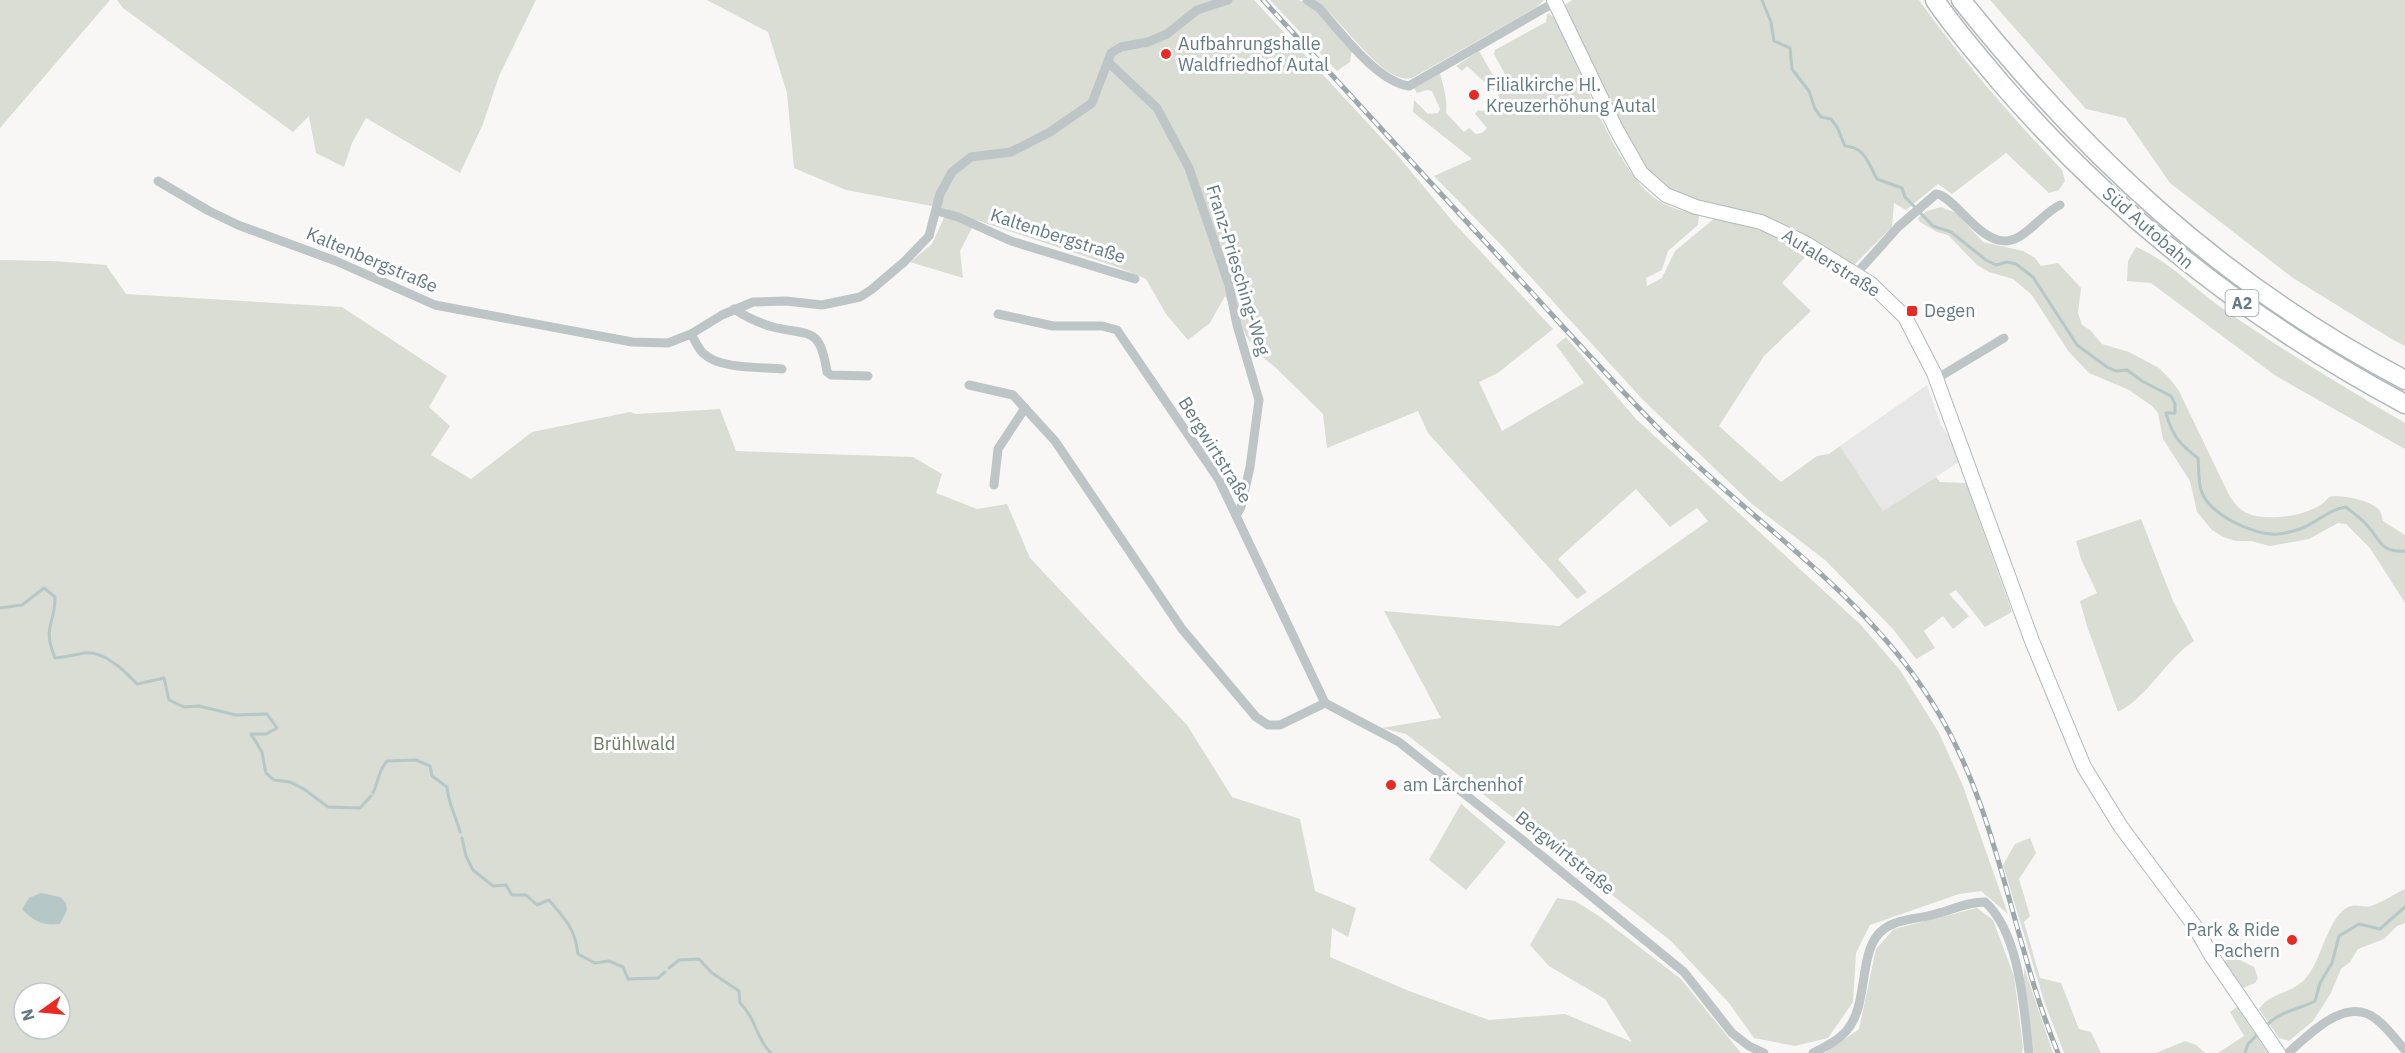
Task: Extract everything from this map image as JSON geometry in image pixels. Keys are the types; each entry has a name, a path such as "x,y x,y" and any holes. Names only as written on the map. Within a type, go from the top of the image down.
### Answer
{"highway":[{"name":"Süd Autobahn","path":"1935,0 1977,54 2071,159 2167,246 2266,321 2348,373 2405,404"},
{"name":"Süd Autobahn","path":"1961,0 2017,68 2086,144 2214,258 2258,290 2359,356 2405,380"}],"main road":[{"name":"Autalerstraße","path":"1555,1 1616,129 1641,173 1666,195 1696,207 1761,222 1805,243 1856,274 1890,300 1905,317 1936,380 2032,641 2073,744 2100,795 2194,925 2211,956 2275,1049"}],"street":[{"path":"1108,62 1111,53 1121,47 1148,42 1167,34 1197,10 1228,0"},
{"path":"1307,0 1319,8 1382,74 1397,84 1408,86 1555,1"},
{"name":"Kaltenbergstraße","path":"158,181 238,225 336,261 435,305 632,342 668,343 690,334 734,309 753,302 765,300 822,305 860,297 904,262 929,236 940,194 952,172 971,157 1011,152 1050,132 1092,103 1108,62"},
{"name":"Franz-Priesching-Weg","path":"1108,62 1157,108 1189,168 1229,285 1237,325 1258,400 1250,467 1241,507 1237,514"},
{"path":"1856,274 1898,227 1936,194 1942,195 1982,233 2005,242 2019,237 2060,205"},
{"name":"Kaltenbergstraße","path":"937,211 958,217 1011,241 1135,279"},
{"path":"734,309 752,320 773,327 811,334 820,344 827,372 831,375 868,376"},
{"name":"Bergwirtstraße","path":"998,314 1053,326 1102,326 1117,330 1219,480 1325,703 1399,742 1511,831 1684,972 1732,1033 1749,1046 1764,1053"},
{"path":"690,334 703,353 724,364 782,369"},
{"path":"1936,380 2004,338"},
{"path":"969,385 1013,395 1055,441 1182,629 1256,717 1268,725 1280,725 1325,703"},
{"path":"994,484 998,449 1024,408"},
{"path":"1813,1053 1831,1044 1847,1030 1857,1011 1870,948 1875,936 1884,928 1895,923 1933,915 1970,902 1985,903 1999,919 2019,970 2029,1053"},
{"path":"2288,1053 2312,1033 2344,1012 2359,1011 2375,1018 2405,1050"}],"shaded area":[{"path":"1927,385 1941,425 1949,437 1959,462 1883,511 1840,446"},
{"path":"41,893 60,897 66,903 67,910 60,924 40,922 22,909 29,898"}],"green space":[{"path":"0,0 110,0 0,128"},
{"path":"117,0 536,0 499,76 483,124 460,173 366,118 352,143 344,167 316,153 309,116 293,132 123,8"},
{"path":"707,0 1254,0 1399,157 1454,223 1553,329 1498,373 1479,382 1502,431 1584,383 1556,345 1566,337 1636,419 1861,625 1900,670 1939,733 1963,786 2008,914 1981,891 1959,894 1870,925 1856,953 1853,1002 1828,1038 1795,1046 1754,1038 1729,1003 1671,941 1406,734 1382,728 1441,718 1384,611 1559,626 1708,521 1697,508 1670,527 1636,489 1558,559 1587,592 1577,599 1428,433 1418,411 1327,448 1323,414 1254,350 1225,296 1210,323 1188,340 1166,314 1146,279 1120,268 976,220 960,251 963,278 910,262 932,244 948,209 846,190 794,168 787,93 768,32"},
{"path":"1270,0 1299,0 1311,6 1352,49 1350,62 1337,71"},
{"path":"1315,0 1544,0 1537,7 1412,78 1401,78 1375,61"},
{"path":"1572,0 1919,0 1987,87 2062,170 2065,181 2059,190 2049,193 2006,153 1952,194 1938,184 1906,210 1894,203 1892,227 1852,267 1688,198 1660,183 1644,166 1628,143 1565,5"},
{"path":"1990,0 2405,0 2405,346 2293,278 2170,183 2125,118 2086,109"},
{"path":"1547,14 1556,19 1613,142 1641,185 1661,202 1699,215 1698,225 1668,251 1662,270 1646,278 1647,286 1662,278 1675,251 1715,218 1763,232 1805,257 1782,283 1811,311 1764,356 1719,426 1781,482 1817,456 1829,454 1840,446 1883,511 1936,477 1940,482 1966,483 2012,612 1985,627 1956,590 1949,594 1969,616 1953,629 1943,616 1924,631 1935,648 1916,659 1893,629 1825,560 1752,504 1644,401 1504,248 1434,176 1472,159 1413,112 1414,100 1428,114 1438,113 1440,109 1432,91 1417,93 1414,88 1440,73 1446,98 1446,113 1464,132 1469,128 1476,134 1482,133 1487,128 1475,114 1478,110 1493,109 1497,103 1500,85 1507,78 1494,54 1495,50 1546,22"},
{"path":"1479,51 1498,84 1494,91 1467,66 1462,71 1456,66"},
{"path":"1941,207 1956,213 1983,242 2023,251 2035,258 2041,266 2058,263 2081,288 2078,313 2082,325 2090,330 2102,344 2129,352 2159,368 2179,391 2230,497 2241,510 2263,517 2289,516 2313,509 2334,496 2357,499 2377,507 2383,521 2405,535 2405,603 2370,548 2346,524 2338,523 2309,539 2270,546 2251,541 2236,541 2212,530 2197,512 2190,481 2163,439 2158,413 2129,390 2089,373 2069,352 2031,294 2013,279 1989,272 1977,265 1948,235 1937,232 1920,222 1918,218 1927,211"},
{"path":"2136,247 2160,260 2215,303 2270,340 2405,423 2405,449 2276,376 2151,283 2127,281 2128,261"},
{"name":"Brühlwald","path":"0,260 106,265 126,294 342,307 447,376 429,407 450,426 431,455 471,479 532,432 630,412 636,414 720,409 736,451 913,457 942,474 936,493 977,509 1007,504 1030,558 1187,725 1232,797 1300,819 1315,891 1356,908 1348,937 1332,928 1330,957 1409,991 1489,1020 1565,1014 1632,1042 1605,999 1549,966 1530,945 1557,898 1575,901 1599,916 1681,979 1741,1053 0,1053"},
{"path":"2141,519 2173,601 2194,641 2174,658 2139,697 2118,712 2080,601 2097,593 2081,559 2076,541"},
{"path":"1461,804 1506,842 1466,890 1429,860"},
{"path":"2030,838 2036,853 2019,879 2030,916 2024,922 2040,978 2061,983 2079,1029 2091,1032 2101,1053 2064,1053 2044,1001 2003,865 2015,844"},
{"path":"2405,889 2405,923 2397,926 2384,939 2358,949 2350,962 2341,969 2331,993 2313,1021 2289,1041 2279,1038 2259,1009 2263,1004 2298,985 2306,978 2340,913 2351,906 2375,904"},
{"path":"1977,908 1993,920 2014,976 2022,1053 1825,1053 1859,1029 1876,949 1894,929"},
{"path":"2232,956 2254,967 2258,978 2255,983 2243,988 2233,980 2228,973 2225,961"},
{"path":"2024,967 2053,1053 2034,1053 2024,984"},
{"path":"2237,1007 2268,1053 2218,1053 2244,1036 2230,1012"},
{"path":"2185,1041 2196,1045 2205,1053 2156,1053"}],"waterway":[{"path":"1762,0 1771,22 1774,41 1790,48 1792,69 1809,91 1815,109 1821,117 1831,119 1845,146 1862,153 1877,179 1902,188 1905,197 1933,226 1951,232 1986,260 1996,265 2007,262 2016,264 2033,277 2077,345 2107,367 2116,371 2127,370 2142,381 2171,396 2175,404 2175,413 2166,413 2168,421 2186,449 2198,458 2201,490 2205,499 2222,515 2245,527 2268,534 2278,534 2300,529 2334,510 2346,507 2365,523 2385,547 2390,550 2405,551"},
{"path":"0,608 22,605 44,588 55,597 49,632 55,658 92,653 114,662 137,684 164,678 169,700 184,707 199,706 236,715 267,714 277,728 266,734 251,734 262,752 266,773 274,780 290,782 304,789 328,807 360,808 371,796"},
{"path":"373,793 381,769 387,761 416,760 430,766 432,776 447,787 460,832"},
{"path":"462,838 466,856 473,870 493,886 506,885 512,895 526,895 537,905 549,900 572,930 578,954 595,963 609,961 623,967 628,979 658,978 665,972"},
{"path":"2266,1026 2283,1014 2315,1001 2320,983 2332,963 2339,936 2359,924 2380,929 2405,907"},
{"path":"669,968 679,960 699,959 712,973 739,991 740,1003 771,1053"},
{"path":"2245,1053 2248,1044 2259,1033"}],"railway":[{"path":"1263,0 1647,417 1843,595 1906,665 1933,704 1955,744 1974,787 2003,875 2042,1010 2058,1053"}],"place":[{"name":"Aufbahrungshalle Waldfriedhof Autal","path":"1166,54"},
{"name":"Filialkirche Hl. Kreuzerhöhung Autal","path":"1474,95"},
{"name":"Degen","path":"1912,311"},
{"name":"am Lärchenhof","path":"1391,785"},
{"name":"Park & Ride Pachern","path":"2292,940"}]}
